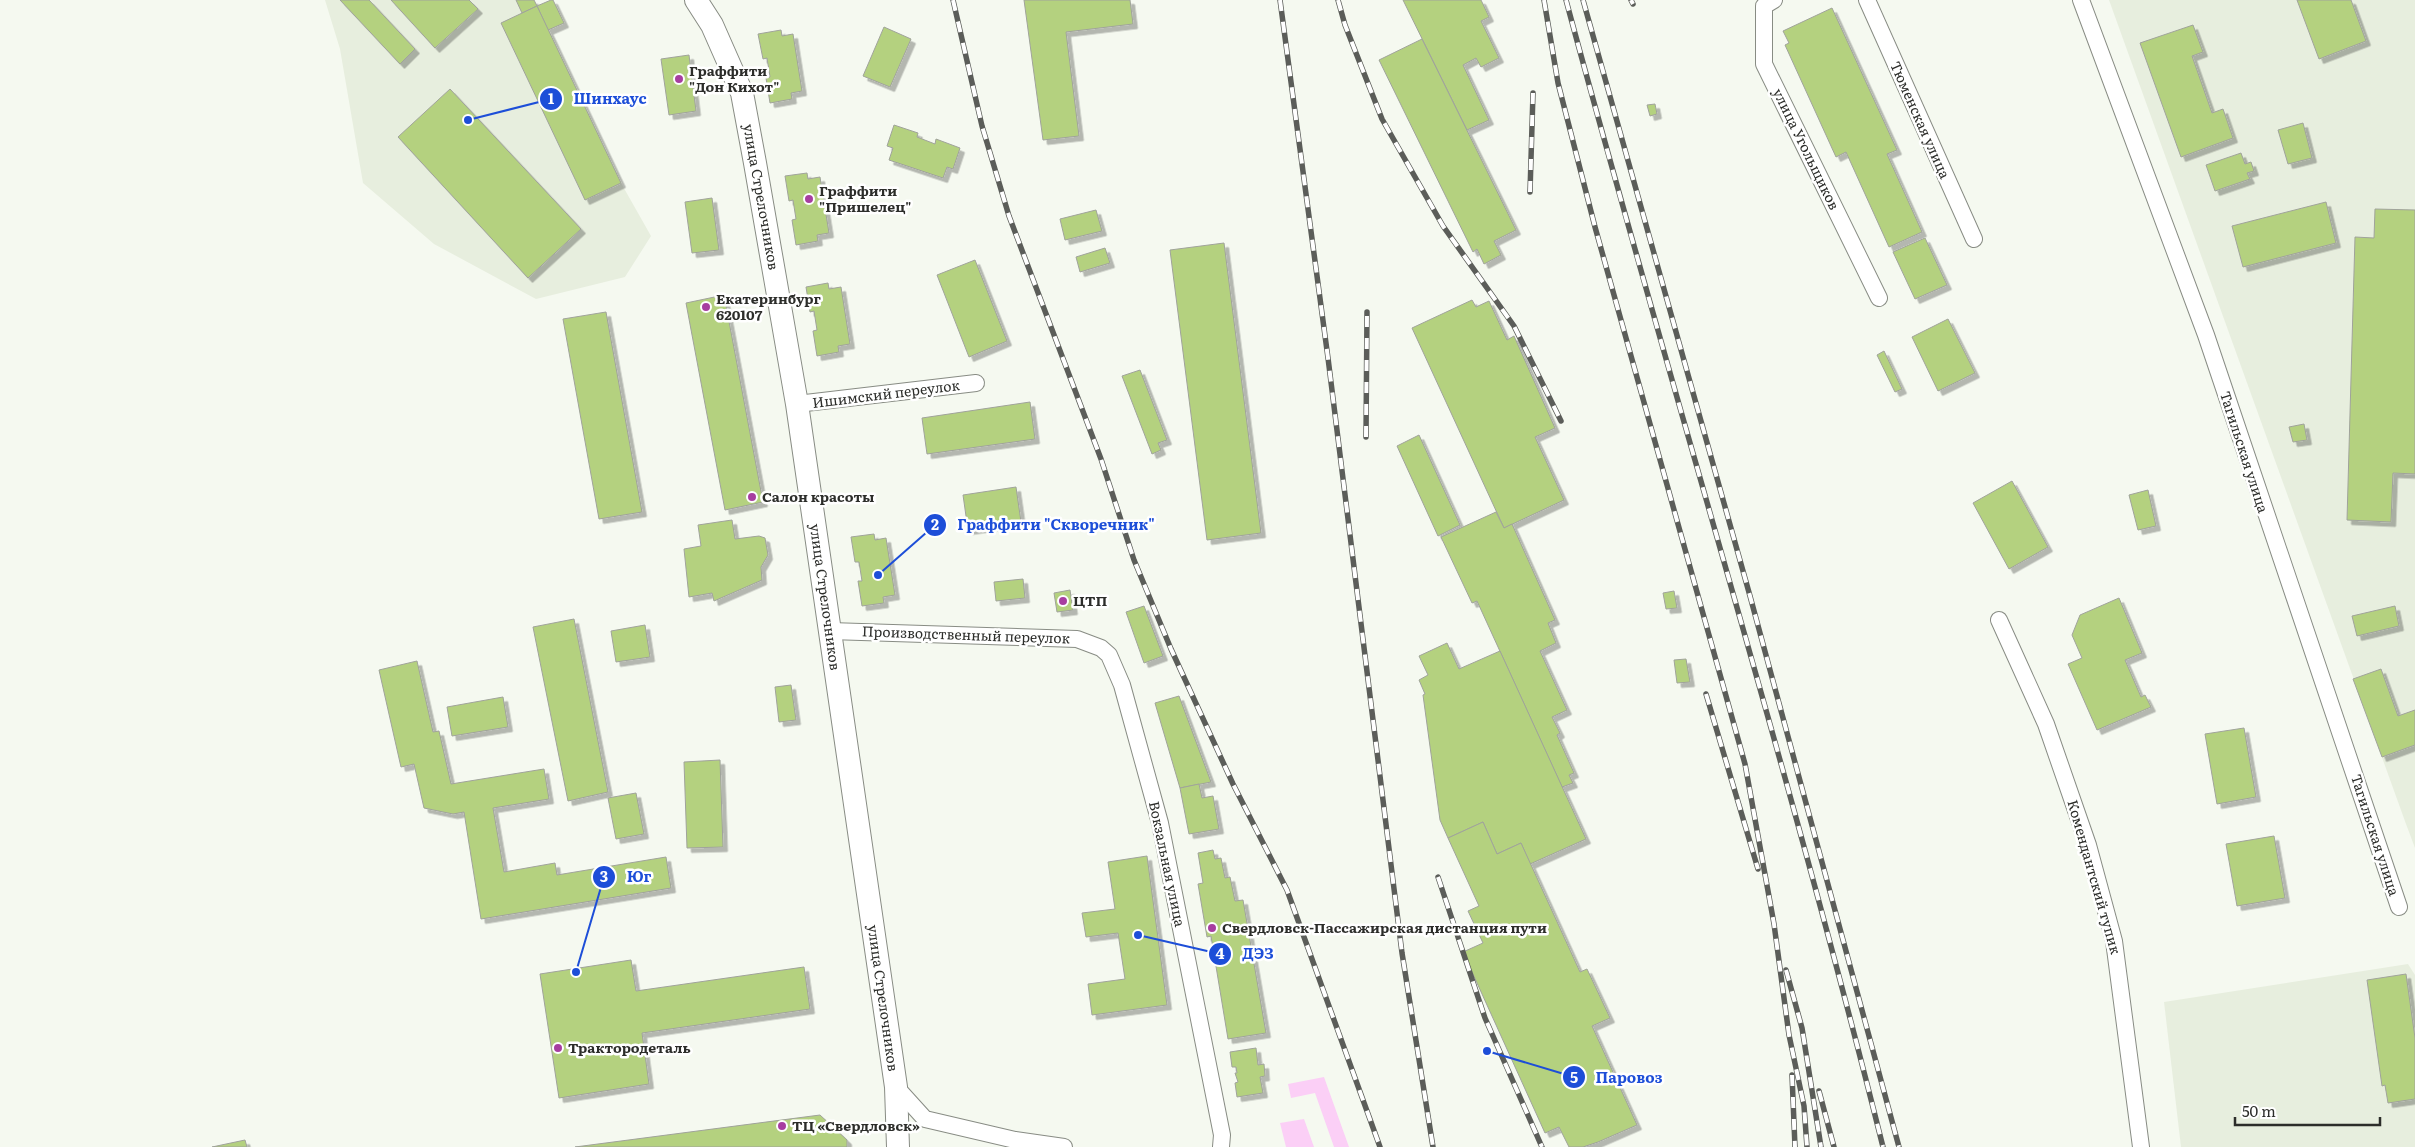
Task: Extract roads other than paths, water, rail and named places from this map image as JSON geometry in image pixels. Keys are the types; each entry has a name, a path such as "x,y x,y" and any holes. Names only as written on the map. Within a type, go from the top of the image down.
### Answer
{"main road":[{"name":"улица Стрелочников","path":"696,0 712,25 742,93 797,404 896,1087 898,1147"}],"street":[{"name":"улица Угольщиков","path":"1774,0 1764,6 1764,64 1879,298"},
{"name":"Тюменская улица","path":"1867,0 1974,239"},
{"name":"Тагильская улица","path":"2081,0 2206,335 2399,907"},
{"name":"Ишимский переулок","path":"797,404 976,383"},
{"name":"Комендантский тупик","path":"1999,620 2046,724 2088,845 2114,941 2141,1147"},
{"name":"Производственный переулок","path":"830,631 1077,639 1101,648"},
{"name":"Вокзальная улица","path":"1101,648 1109,655 1117,669 1160,822 1222,1135 1221,1147"},
{"path":"896,1087 926,1119 1015,1140 1064,1147"}],"railway":[{"path":"953,0 982,126 1009,216 1101,459 1134,560 1171,649 1233,784 1287,890 1380,1147"},
{"path":"1280,0 1328,358 1402,953 1433,1147"},
{"path":"1338,0 1345,25 1382,119 1443,226 1514,326 1561,421"},
{"path":"1544,0 1558,83 1595,227 1745,764 1774,924 1789,1035 1804,1106 1807,1147"},
{"path":"1566,0 1645,287 1768,716 1883,1147"},
{"path":"1583,0 1750,596 1899,1147"},
{"path":"1631,0 1633,4"},
{"path":"1530,192 1533,93"},
{"path":"1366,437 1367,312"},
{"path":"1706,694 1758,869"},
{"path":"1438,877 1485,1018 1542,1147"},
{"path":"1786,970 1802,1028 1821,1147"},
{"path":"1792,1075 1795,1147"},
{"path":"1819,1091 1834,1147"}],"place":[{"name":"Граффити \"Дон Кихот\"","path":"679,79"},
{"name":"Шинхаус","path":"468,120"},
{"name":"Граффити \"Пришелец\"","path":"809,199"},
{"name":"Екатеринбург 620107","path":"706,307"},
{"name":"Салон красоты","path":"752,497"},
{"name":"Граффити \"Скворечник\"","path":"878,575"},
{"name":"ЦТП","path":"1063,601"},
{"name":"Свердловск-Пассажирская дистанция пути","path":"1212,928"},
{"name":"ДЭЗ","path":"1138,935"},
{"name":"Юг","path":"576,972"},
{"name":"Трактородеталь","path":"558,1048"},
{"name":"Паровоз","path":"1487,1051"},
{"name":"ТЦ «Свердловск»","path":"782,1126"}]}
